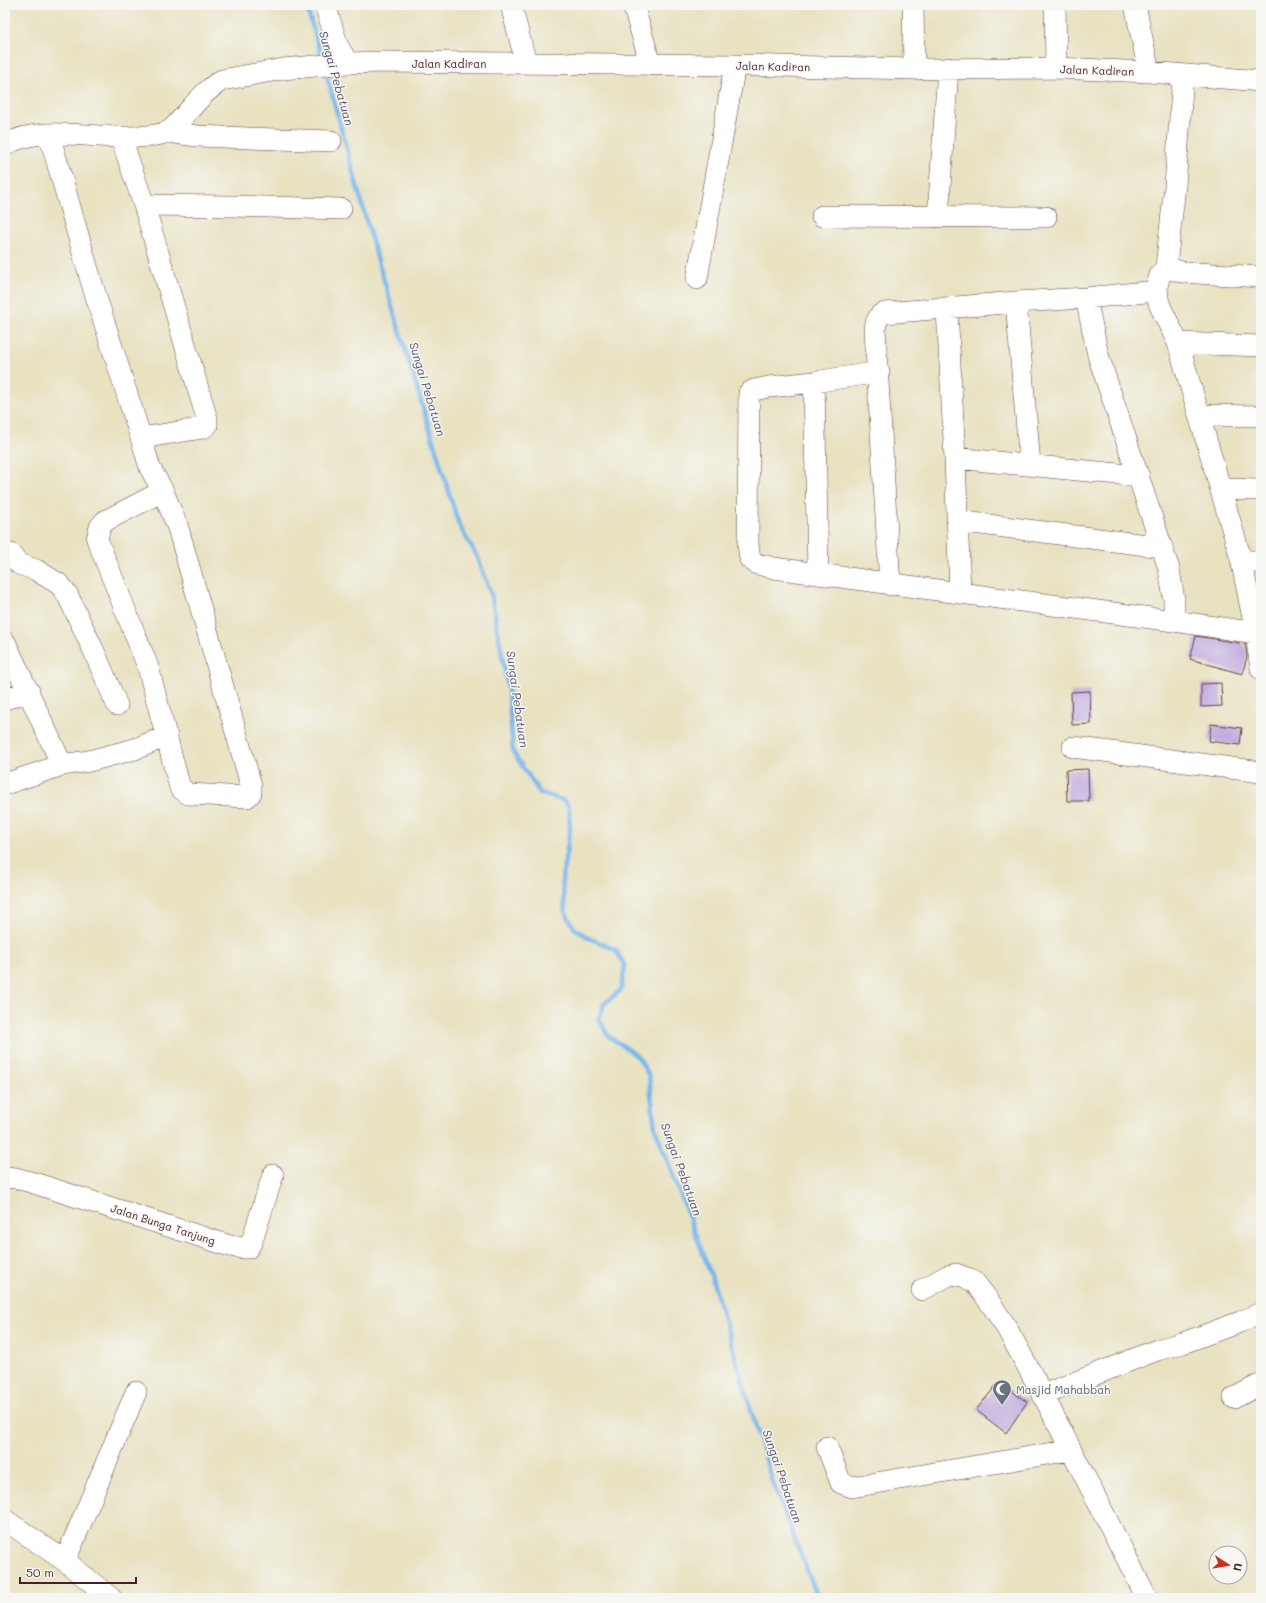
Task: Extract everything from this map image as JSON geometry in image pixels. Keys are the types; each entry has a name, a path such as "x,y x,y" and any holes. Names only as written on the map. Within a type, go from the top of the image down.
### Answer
{"street":[{"path":"325,5 338,46 348,63"},
{"path":"511,5 526,63"},
{"path":"633,5 646,48 649,64"},
{"path":"913,5 914,69"},
{"path":"1055,5 1056,68"},
{"path":"1135,5 1149,72"},
{"name":"Jalan Kadiran","path":"168,132 198,99 222,80 283,69 348,63 649,64 914,69 1056,68 1149,72 1261,82"},
{"path":"697,279 735,65"},
{"path":"938,217 948,68"},
{"path":"1183,75 1175,186 1166,268 1160,276 1156,291 1160,306 1178,343 1241,559 1256,633 1261,669"},
{"path":"5,145 30,135 49,134 121,138 159,135 168,132 197,136 330,141"},
{"path":"49,134 93,287 148,462 163,491 178,528 252,789 249,796 244,798 188,794 183,791 178,784 167,736 148,667 98,539 100,527 105,521 163,491"},
{"path":"121,138 144,205 207,422 203,428 141,438"},
{"path":"144,205 340,209"},
{"path":"822,216 1046,217"},
{"path":"1166,268 1181,272 1261,277"},
{"path":"890,584 879,372 875,330 876,323 880,315 885,313 947,309 1016,302 1086,298 1156,291"},
{"path":"1086,298 1098,354 1139,476 1172,582 1174,621"},
{"path":"1016,302 1030,464"},
{"path":"947,309 960,593"},
{"path":"1178,343 1261,346"},
{"path":"879,372 769,387 754,390 749,393 748,554 750,559 757,564 890,584 1256,633"},
{"path":"814,382 818,574"},
{"path":"1200,415 1261,416"},
{"path":"955,458 1030,464 1139,476"},
{"path":"1221,489 1261,490"},
{"path":"957,521 1162,547"},
{"path":"7,553 19,564 36,570 59,584 67,594 94,649 117,705"},
{"path":"1241,559 1261,563"},
{"path":"5,642 62,765"},
{"path":"5,699 29,691"},
{"path":"5,784 62,765 89,761 135,749 167,736"},
{"path":"1073,747 1261,772"},
{"name":"Jalan Bunga Tanjung","path":"5,1177 16,1178 34,1183 230,1246 248,1248 252,1242 272,1175"},
{"path":"922,1290 938,1280 952,1274 961,1275 975,1283 989,1301 1005,1325 1043,1395 1146,1598"},
{"path":"1043,1395 1157,1350 1214,1332 1261,1313"},
{"path":"1234,1398 1261,1384"},
{"path":"65,1561 136,1392"},
{"path":"828,1447 841,1484 852,1487 1071,1450"},
{"path":"5,1520 65,1561 111,1598"}],"building":[{"path":"1196,636 1245,644 1247,657 1242,674 1190,659"},
{"path":"1221,683 1222,706 1201,707 1201,684"},
{"path":"1090,691 1091,724 1072,725 1071,692"},
{"path":"1211,724 1242,728 1240,745 1209,741"},
{"path":"1088,769 1089,801 1067,801 1066,770"},
{"name":"Masjid Mahabbah","path":"999,1382 1027,1402 1006,1433 976,1410"}],"waterway":[{"name":"Sungai Pebatuan","path":"306,5 323,60"},
{"name":"Sungai Pebatuan","path":"325,69 372,241 459,525 478,558 491,594 508,688 513,752 540,793 565,801 569,807 570,830 562,878 565,911 574,928 589,938 616,950 625,966 621,990 604,1004 599,1019 608,1036 639,1058 649,1076 655,1128 711,1275 772,1481 818,1598"}],"place":[{"name":"Masjid Mahabbah","path":"1002,1406"}]}
